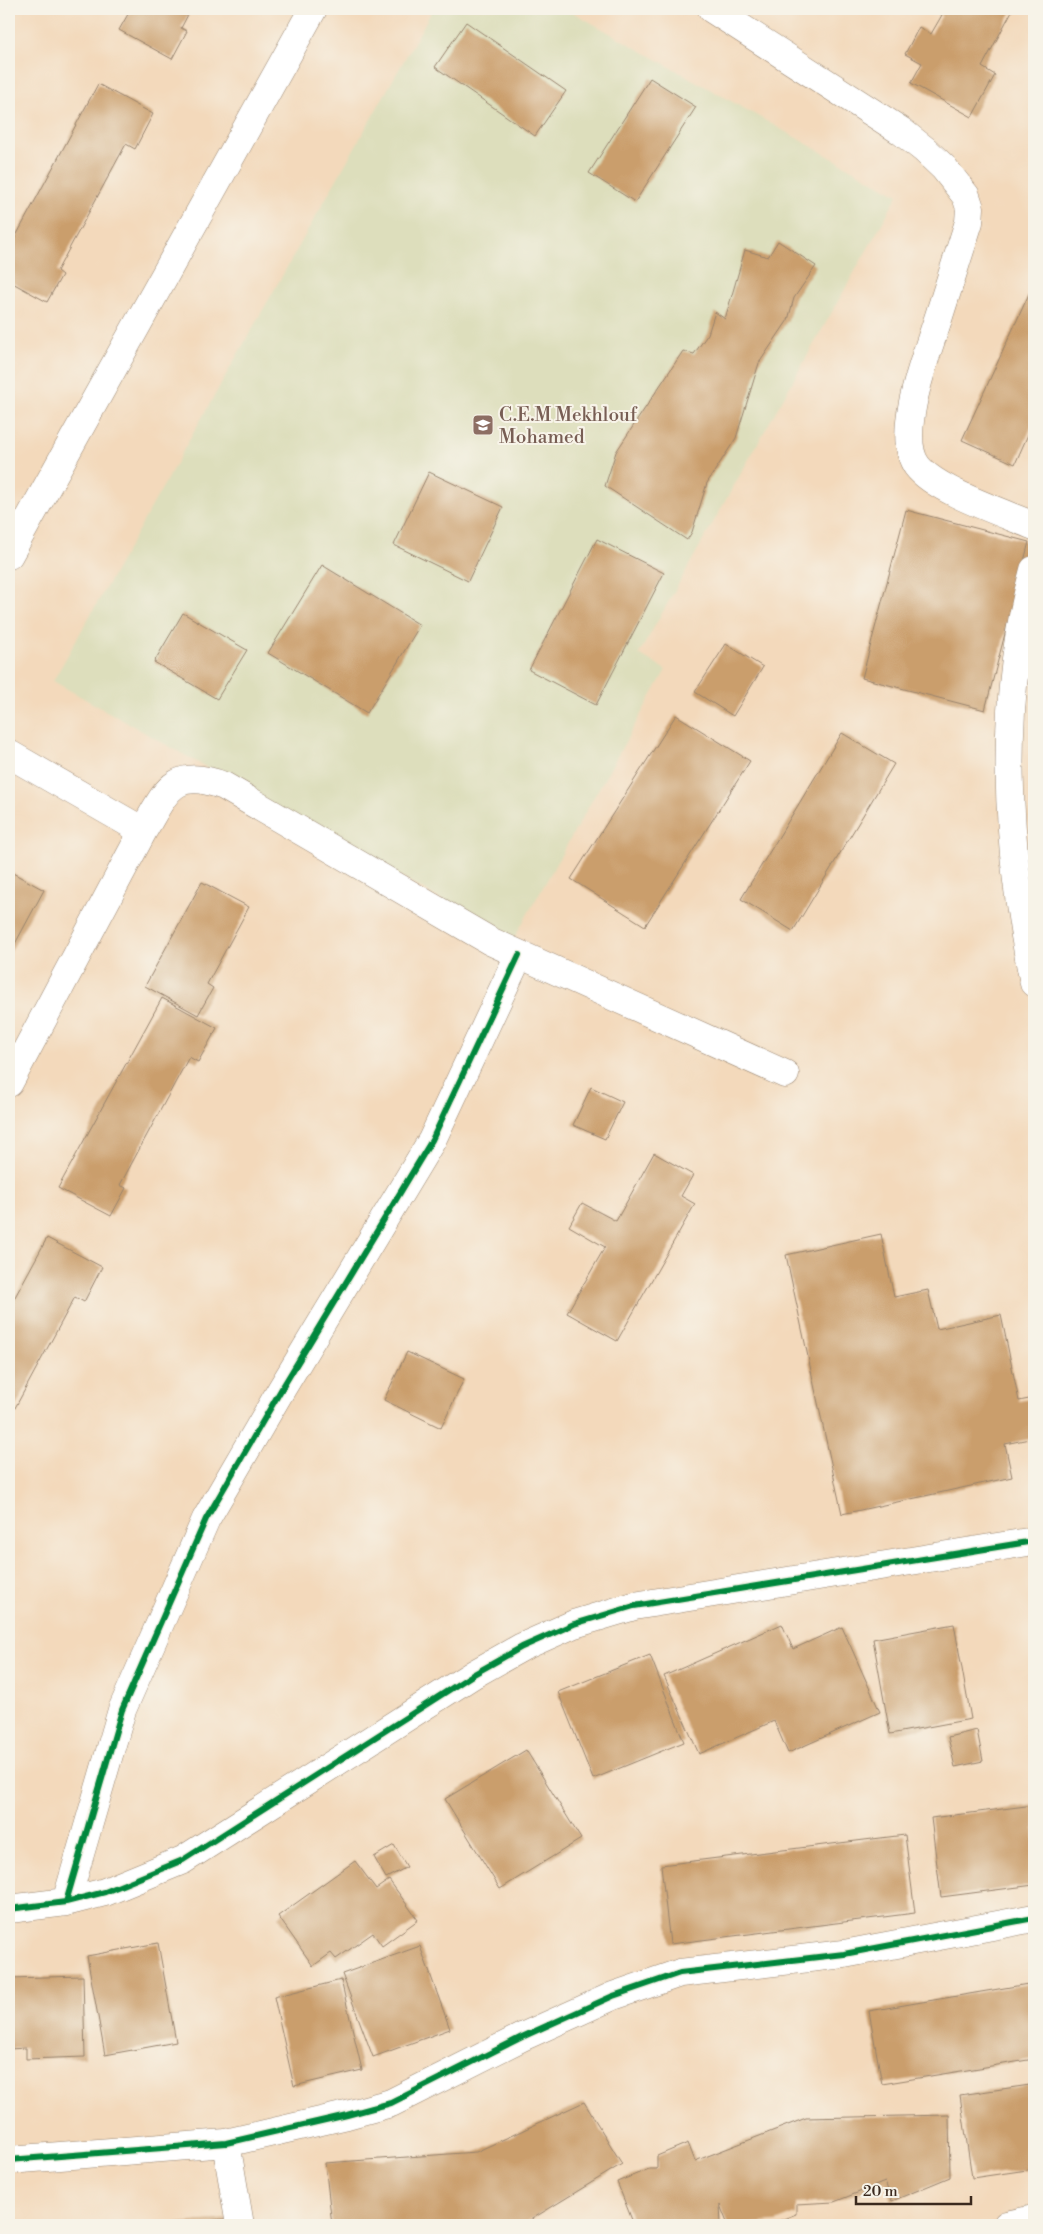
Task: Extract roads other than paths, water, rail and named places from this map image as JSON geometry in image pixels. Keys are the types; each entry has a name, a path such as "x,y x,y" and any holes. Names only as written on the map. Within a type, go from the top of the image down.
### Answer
{"street":[{"path":"9,555 313,9"},
{"path":"712,9 901,131 944,168 966,196 970,208 968,222 915,392 910,437 912,453 917,465 928,478 950,490 1034,526"},
{"path":"1034,570 1027,595 1013,690 1023,731 1010,799 1024,933 1034,983"},
{"path":"9,754 143,831"},
{"path":"9,1083 143,831 167,792 177,783 190,778 206,779 224,786 490,941 786,1074"},
{"path":"66,1902 122,1710 206,1519 281,1390 432,1140 519,955"},
{"path":"9,1909 66,1902 105,1892 183,1860 474,1674 522,1647 574,1624 634,1606 1034,1541"},
{"path":"9,2160 226,2143 392,2104 522,2037 613,1996 680,1973 844,1954 1034,1918"},
{"path":"226,2143 240,2225"},
{"path":"1007,2225 1034,2219"}],"place":[{"name":"C.E.M Mekhlouf Mohamed","path":"483,425"}]}
